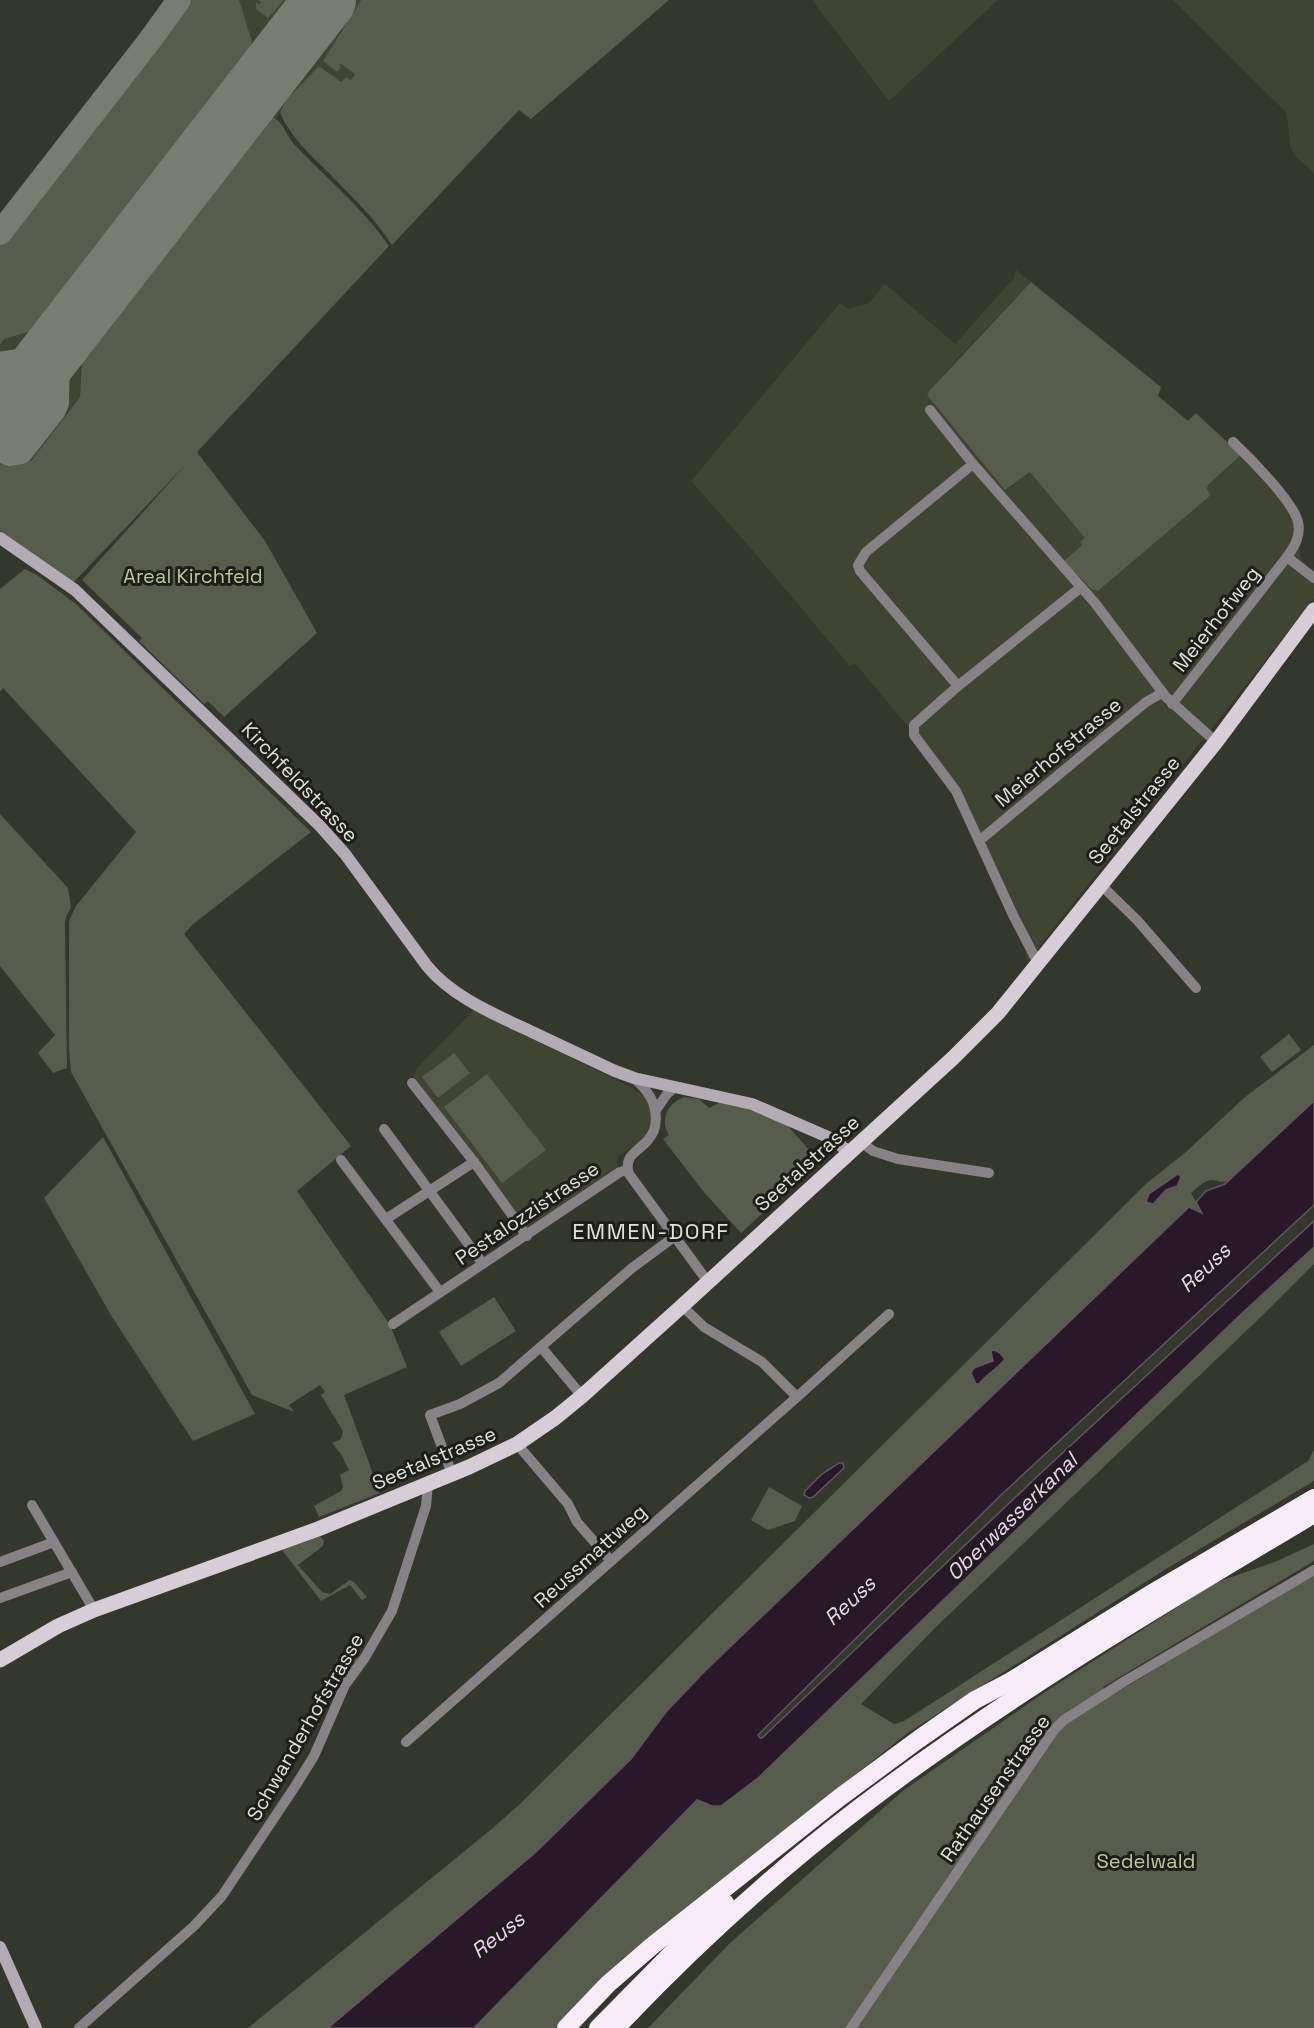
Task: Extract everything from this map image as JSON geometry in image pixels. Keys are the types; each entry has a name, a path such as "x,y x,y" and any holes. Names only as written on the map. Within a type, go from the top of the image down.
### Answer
{"highway":[{"path":"598,2028 674,1951 771,1862 882,1774 1011,1682 1144,1597 1314,1498"},
{"path":"616,2028 689,1954 769,1881 857,1810 922,1762 1051,1674 1314,1514"},
{"path":"566,2028 613,1980 652,1946 839,1798 975,1700 1011,1682"}],"main road":[{"name":"Seetalstrasse","path":"0,1660 58,1626 94,1610 297,1536 428,1485 517,1444 582,1396 861,1142 998,1013 1216,742 1314,610"},
{"name":"Seetalstrasse","path":"0,1648 38,1630 58,1626"}],"street":[{"path":"930,410 1095,603 1162,693 1216,742"},
{"path":"1233,442 1261,470 1295,514 1299,531 1298,540 1287,556 1314,578"},
{"path":"958,686 860,572 858,565 866,552 974,464"},
{"name":"Kirchfeldstrasse","path":"0,538 75,590 320,826 345,855 432,973 460,994 503,1018 615,1071 634,1078 759,1107 835,1140 849,1153"},
{"name":"Meierhofweg","path":"1172,704 1287,556"},
{"path":"1038,963 956,791 914,735 914,725 958,686 1080,588"},
{"name":"Meierhofstrasse","path":"979,841 1146,702 1162,693"},
{"path":"1101,885 1137,920 1196,988"},
{"path":"634,1078 647,1091 656,1110"},
{"path":"412,1083 474,1162 527,1236"},
{"path":"627,1170 630,1156 646,1143 654,1132 656,1110 675,1087"},
{"path":"384,1129 483,1264"},
{"path":"861,1142 873,1151 898,1159 989,1173"},
{"path":"341,1160 440,1292"},
{"path":"386,1220 474,1162"},
{"name":"Pestalozzistrasse","path":"393,1324 620,1172 627,1170 708,1282"},
{"path":"452,1474 430,1415 460,1404 499,1383 632,1269 674,1237"},
{"path":"682,1306 704,1327 762,1362 797,1397"},
{"name":"Reussmattweg","path":"406,1742 889,1314"},
{"path":"541,1347 582,1396"},
{"path":"517,1444 568,1504 577,1522 610,1561"},
{"name":"Schwanderhofstrasse","path":"80,2028 194,1926 222,1896 296,1785 314,1756 345,1685 364,1659 392,1611 426,1506 428,1485"},
{"path":"32,1505 94,1610"},
{"path":"0,1562 54,1542"},
{"name":"Rathausenstrasse","path":"851,2028 1054,1730 1064,1720 1125,1681 1314,1570"},
{"path":"0,1598 72,1572"},
{"path":"0,1947 36,2028"},
{"path":"0,1961 29,2028"}],"shaded area":[{"path":"173,0 361,0 323,61 339,65 340,63 355,74 351,81 341,83 319,66 286,100 287,103 276,118 271,117 82,360 80,397 31,461 3,463 0,466 0,224"},
{"path":"812,0 998,0 889,101"},
{"path":"1173,0 1314,0 1314,173 1296,157 1290,146 1287,113"},
{"path":"1016,270 1031,282 952,365 927,395 1007,490 1030,471 1085,538 1082,545 1064,561 1091,589 1098,591 1211,495 1207,489 1208,485 1241,455 1290,502 1300,540 1301,560 1314,571 1314,599 1027,962 1024,947 951,790 910,739 909,728 855,663 850,666 691,481 840,303 848,309 869,303 885,284 955,344 1014,278"},
{"path":"475,1009 631,1087 645,1097 650,1108 652,1119 649,1132 640,1142 618,1156 617,1170 529,1232 413,1079 416,1069"}],"green space":[{"path":"190,0 239,0 252,42 251,46 236,73 38,329 4,339 0,345 0,246"},
{"path":"258,0 284,0 268,18 256,9 256,2 259,5 261,2"},
{"path":"361,0 669,0 531,119 519,110 392,245 361,207 300,144 280,113 286,100 319,66 341,82 346,77 351,80 355,74 341,64 337,72 323,61"},
{"name":"Areal Kirchfeld","path":"271,116 281,125 294,144 367,218 389,246 197,452 265,541 317,633 224,717 208,701 204,704 139,641 142,638 82,580 188,462 73,583 0,531 0,466 2,463 31,461 80,397 82,361"},
{"path":"1031,282 1161,387 1158,396 1188,421 1196,413 1241,455 1208,485 1207,489 1211,495 1098,591 1091,589 1064,561 1082,545 1080,542 1085,538 1030,472 1005,490 927,395"},
{"path":"25,569 37,575 76,604 311,832 192,925 184,934 351,1146 297,1191 390,1325 407,1367 344,1395 380,1493 319,1517 314,1506 341,1491 343,1487 340,1475 349,1470 332,1443 341,1439 343,1431 321,1395 325,1392 320,1385 289,1405 294,1412 252,1395 71,1072 69,921 76,906 136,832 3,688 0,692 0,589"},
{"path":"0,814 68,888 71,907 65,924 67,1068 53,1073 38,1053 55,1035 0,966"},
{"path":"1289,1034 1301,1050 1272,1072 1260,1057"},
{"path":"1314,1045 1314,1101 1228,1181 1207,1181 1191,1193 1202,1213 1193,1210 666,1712 631,1759 536,1852 328,2028 248,2028 520,1804 1147,1183 1186,1152 1245,1097"},
{"path":"454,1053 470,1073 438,1098 422,1077"},
{"path":"487,1074 546,1150 502,1183 444,1107"},
{"path":"684,1097 699,1099 709,1108 719,1103 746,1108 787,1125 819,1161 741,1233 703,1191 663,1139 669,1135 665,1124 667,1113 674,1103"},
{"path":"103,1137 255,1414 193,1441 112,1317 44,1198"},
{"path":"1314,1247 1314,1264 937,1626 861,1704 894,1724 904,1721 1308,1461 1314,1450 1314,1481 1166,1569 909,1732 625,1957 555,2028 474,2028 697,1800 712,1806 721,1806 758,1778 1239,1316"},
{"path":"494,1297 516,1331 461,1366 439,1332"},
{"path":"769,1487 802,1506 795,1521 768,1530 751,1520"},
{"path":"320,1536 324,1541 323,1546 298,1565 322,1592 330,1594 350,1580 367,1597 362,1600 350,1585 321,1601 282,1550"},
{"name":"Sedelwald","path":"1314,1544 1314,1561 1103,1687 1109,1697 1314,1574 1314,2028 648,2028 730,1943 904,1790 1045,1692 1215,1583 1277,1561"},
{"path":"364,1654 340,1685 329,1670 338,1668"}],"water":[{"path":"1314,1101 1314,1205 1001,1495 758,1735 760,1738 1043,1471 1314,1221 1314,1247 1239,1316 758,1778 721,1806 712,1806 697,1800 474,2028 328,2028 536,1852 631,1759 666,1712 705,1671 1189,1207 1202,1213 1196,1202 1206,1191 1225,1184"},
{"path":"1178,1174 1181,1177 1177,1186 1166,1190 1153,1204 1146,1202 1149,1194"},
{"path":"994,1350 1005,1359 979,1384 976,1384 971,1373 974,1368 993,1361 991,1351"},
{"path":"839,1463 843,1463 844,1468 813,1497 809,1498 804,1495 805,1491 822,1474"}],"taxiway":[{"path":"0,233 179,0"},
{"path":"0,450 10,454 21,452 54,410 57,403 58,351 62,340"},
{"path":"0,364 34,360 52,353"},
{"path":"0,407 23,391"}],"runway":[{"path":"0,419 325,0"}],"district":[{"name":"EMMEN-DORF","path":"651,1231"}],"water label":[{"name":"Reuss","path":"1205,1268"},
{"name":"Oberwasserkanal","path":"1012,1517"},
{"name":"Reuss","path":"850,1601"},
{"name":"Reuss","path":"498,1935"}]}
